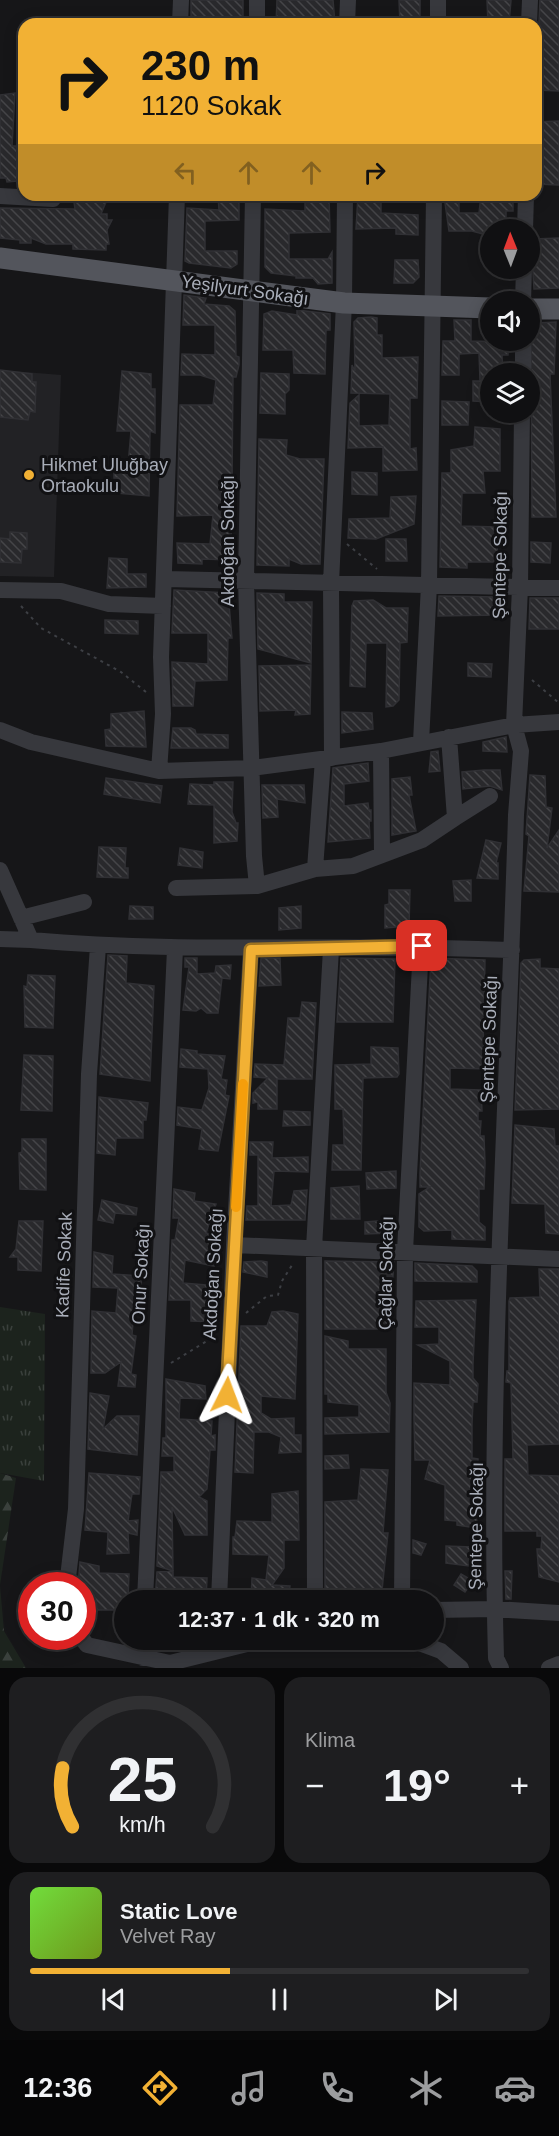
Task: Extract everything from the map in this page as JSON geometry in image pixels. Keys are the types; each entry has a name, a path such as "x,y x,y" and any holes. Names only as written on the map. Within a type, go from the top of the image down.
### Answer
{"main road":[{"name":"Yeşilyurt Sokağı","path":"0,258 344,303 480,308"},
{"path":"540,309 559,309"}],"street":[{"path":"180,18 181,0"},
{"path":"257,0 257,18"},
{"path":"347,18 348,0"},
{"path":"438,0 438,18"},
{"path":"529,18 530,0"},
{"path":"0,196 18,197"},
{"path":"159,771 163,705 161,657 177,201"},
{"name":"Akdoğan Sokağı","path":"253,201 246,580 257,886"},
{"path":"315,870 327,758 331,583 344,303 345,201"},
{"path":"421,742 429,585 434,201"},
{"path":"525,219 526,201"},
{"name":"Şentepe Sokağı","path":"501,1668 496,1658 495,1609 500,1258 516,815 521,751 514,725 520,587 522,423"},
{"path":"165,579 559,588"},
{"path":"4,590 61,591 109,604 163,606"},
{"path":"0,730 31,742 159,771 252,768 381,751 514,725 559,722"},
{"path":"449,737 455,818"},
{"path":"381,751 382,855"},
{"path":"176,888 257,886 315,870 353,866 422,840 490,796"},
{"path":"0,870 31,940"},
{"path":"21,918 84,902"},
{"path":"0,939 175,949 251,950 422,946 512,950"},
{"name":"Kadife Sokak","path":"69,1572 76,1509 89,1074 98,946"},
{"name":"Çağlar Sokağı","path":"402,1590 405,1251 422,946"},
{"name":"Onur Sokağı","path":"145,1590 175,949"},
{"path":"315,1590 314,1248 331,949"},
{"name":"Akdoğan Sokağı","path":"219,1590 234,1245 251,950"},
{"path":"234,1245 559,1259"},
{"path":"444,1610 495,1609 559,1613"},
{"path":"96,1647 170,1663 204,1650"},
{"path":"143,1650 143,1658"},
{"path":"438,1650 461,1668"},
{"path":"549,1668 559,1664"}],"path":[{"path":"4,590 41,628 121,672 163,705"},
{"path":"516,667 559,703"}],"shaded area":[{"name":"Hikmet Uluğbay Ortaokulu","path":"0,370 61,375 54,577 0,576"}],"green space":[{"path":"0,1307 45,1314 44,1481 0,1473"},
{"path":"0,1473 16,1478 0,1585"},
{"path":"0,1586 4,1631 26,1668 0,1668"}],"building":[{"path":"191,0 243,0 243,18 191,18"},
{"path":"277,0 333,0 334,18 276,18"},
{"path":"399,0 420,0 420,18 400,18"},
{"path":"487,0 511,0 510,18 488,18"},
{"path":"540,0 559,0 559,91 542,90 542,18 539,18"},
{"path":"15,93 12,146 18,146 17,181 7,182 6,178 0,178 0,95"},
{"path":"559,121 559,185 542,184 542,122"},
{"path":"74,201 106,201 101,214 107,214 107,220 112,220 107,230 109,244 106,244 106,250 73,249 73,244 46,244 31,238 31,243 20,243 20,240 0,238 0,208 75,209"},
{"path":"218,201 239,201 239,220 205,221 205,251 237,251 237,264 231,268 185,261 187,208 219,210"},
{"path":"305,201 329,201 330,232 289,233 289,259 328,259 332,252 332,283 318,284 313,278 296,278 296,276 271,273 265,267 265,209 305,211"},
{"path":"358,201 381,201 381,213 418,215 418,235 396,234 396,228 356,229"},
{"path":"445,201 459,201 459,213 479,213 480,201 513,201 513,211 506,211 506,219 480,219 480,233 449,231"},
{"path":"559,238 559,288 534,289 533,279 540,279 540,239"},
{"path":"395,260 418,260 419,277 413,283 394,283"},
{"path":"184,295 206,298 204,304 229,306 235,311 236,356 239,357 236,377 233,377 232,484 223,501 231,502 231,560 202,559 202,564 178,563 177,543 210,544 213,515 177,516 180,405 213,405 216,380 200,375 181,375 182,354 215,355 215,325 183,325"},
{"path":"297,310 330,314 330,330 326,330 325,374 294,373 293,350 263,350 264,314 272,311 297,315"},
{"path":"358,318 377,318 377,335 382,335 382,358 418,357 417,398 410,398 410,449 416,448 417,470 383,471 383,447 348,448 350,403 359,395 359,426 389,425 390,394 351,393 352,365 355,371 354,322"},
{"path":"454,320 471,320 471,341 480,341 480,351 508,351 508,355 502,355 502,363 480,363 480,381 479,353 459,354 459,375 442,375 443,341 455,341"},
{"path":"556,322 554,374 550,374 556,517 532,517 532,423 540,423 540,363 531,363 531,351 540,351 540,323"},
{"path":"0,370 32,374 32,382 36,382 35,412 30,411 28,420 0,417"},
{"path":"122,371 151,374 151,389 155,389 155,433 150,431 149,496 117,493 118,478 114,478 114,465 128,465 131,431 117,431"},
{"path":"261,373 289,374 289,390 285,394 285,414 260,413"},
{"path":"473,381 480,381 480,401 473,401"},
{"path":"442,401 469,402 468,425 442,425"},
{"path":"475,427 500,429 500,471 483,471 485,493 462,493 461,526 498,527 497,557 493,562 467,562 467,568 440,567 442,473 451,473 451,450 474,446"},
{"path":"259,439 287,440 286,455 300,459 324,459 320,564 301,564 289,559 289,566 257,565"},
{"path":"352,472 377,473 377,495 352,494"},
{"path":"416,496 414,524 376,539 348,538 349,519 390,518 391,497"},
{"path":"10,532 27,533 27,549 22,549 21,563 0,562 0,538 10,539"},
{"path":"386,539 406,539 407,561 386,561"},
{"path":"531,542 551,543 550,563 531,562"},
{"path":"109,558 127,559 127,574 146,574 146,587 107,588"},
{"path":"174,590 228,593 232,638 228,638 227,680 195,681 193,706 173,706 172,662 208,664 208,633 172,633"},
{"path":"257,593 284,594 284,602 312,602 311,663 258,649"},
{"path":"439,596 500,597 500,615 438,616"},
{"path":"530,598 559,598 559,629 529,629"},
{"path":"373,600 386,608 408,608 407,642 400,643 399,700 393,706 386,707 387,643 366,643 365,687 350,686 352,606 354,601"},
{"path":"105,620 138,621 138,634 105,633"},
{"path":"468,663 492,664 491,677 468,676"},
{"path":"311,665 310,714 295,715 296,710 260,711 259,666"},
{"path":"144,711 146,747 106,746 105,730 111,729 111,714"},
{"path":"342,712 372,713 373,729 342,733"},
{"path":"173,728 191,728 196,734 228,735 228,748 171,748"},
{"path":"506,737 507,752 483,751 483,742"},
{"path":"438,751 440,771 429,772 431,752"},
{"path":"368,763 369,781 344,784 344,806 368,803 369,810 371,810 370,838 328,842 333,768"},
{"path":"500,770 502,790 490,786 463,789 462,772"},
{"path":"530,775 545,776 546,807 552,808 547,848 559,830 559,892 524,891 529,836 526,834"},
{"path":"410,777 412,795 409,795 416,831 392,835 392,779"},
{"path":"106,778 162,786 160,803 104,794"},
{"path":"214,782 233,782 232,812 238,823 237,841 214,843 214,805 188,804 190,784 214,785"},
{"path":"262,785 304,785 305,803 277,799 278,817 263,818"},
{"path":"486,840 501,843 496,863 498,863 498,879 477,878"},
{"path":"99,847 126,848 125,868 128,868 128,878 97,877"},
{"path":"180,848 203,852 202,868 178,865"},
{"path":"471,880 471,901 455,901 453,881"},
{"path":"389,890 410,890 409,926 385,928 385,905 389,904"},
{"path":"130,906 153,907 153,919 129,919"},
{"path":"301,906 301,928 279,930 279,908"},
{"path":"108,955 127,956 126,983 154,986 150,1081 100,1074"},
{"path":"185,958 197,958 197,974 215,973 216,966 231,965 230,979 222,978 218,1013 207,1013 201,1008 196,1011 183,1010 189,967 185,967"},
{"path":"261,958 280,958 281,985 259,986"},
{"path":"341,958 395,959 393,1022 337,1022"},
{"path":"431,958 485,960 484,1009 488,1009 489,1023 483,1023 484,1057 490,1057 489,1069 450,1068 450,1089 481,1090 482,1111 478,1111 478,1121 481,1121 480,1136 484,1136 485,1163 484,1189 479,1189 479,1222 485,1227 485,1240 452,1239 452,1230 424,1231 419,1227 419,1194 430,1187 420,1187 420,1173"},
{"path":"540,959 540,968 559,969 559,1109 515,1110 521,963 524,960"},
{"path":"28,975 55,976 53,1028 25,1027 24,986 27,987"},
{"path":"302,1002 316,1003 312,1079 277,1079 277,1109 258,1109 258,1102 253,1103 253,1093 268,1078 254,1077 255,1064 284,1065 288,1018 300,1018"},
{"path":"371,1047 398,1048 399,1074 397,1077 363,1078 361,1170 332,1170 333,1145 344,1145 343,1109 335,1109 335,1065 371,1064"},
{"path":"181,1049 197,1051 197,1054 225,1056 221,1079 227,1080 225,1095 229,1096 218,1151 199,1149 202,1129 177,1125 178,1107 202,1110 209,1088 208,1069 180,1067"},
{"path":"24,1055 53,1056 52,1111 21,1110"},
{"path":"99,1097 148,1103 146,1120 143,1120 143,1138 116,1138 115,1155 97,1153"},
{"path":"284,1111 310,1112 310,1125 283,1126"},
{"path":"515,1125 554,1129 555,1146 559,1146 559,1234 546,1233 545,1204 512,1203"},
{"path":"22,1139 46,1139 46,1190 20,1189 19,1153 22,1152"},
{"path":"250,1142 273,1142 272,1158 308,1157 308,1172 274,1171 271,1206 291,1205 294,1191 307,1190 305,1220 246,1220 247,1206 258,1206 258,1155 250,1155"},
{"path":"396,1171 396,1188 367,1189 366,1173"},
{"path":"359,1186 360,1219 331,1219 331,1188"},
{"path":"174,1189 195,1193 194,1201 216,1204 206,1233 216,1236 208,1248 216,1251 214,1266 185,1260 183,1283 218,1286 216,1322 191,1321 191,1300 169,1300 172,1240 175,1240 179,1218 173,1218"},
{"path":"102,1200 137,1208 136,1215 115,1213 113,1223 98,1220"},
{"path":"390,1220 390,1233 365,1234 365,1222"},
{"path":"19,1221 43,1221 41,1271 18,1270 18,1257 10,1257 16,1249"},
{"path":"94,1252 113,1256 112,1274 142,1276 138,1309 134,1309 132,1335 136,1336 131,1374 136,1375 135,1387 118,1386 121,1362 105,1373 91,1373 92,1311 116,1313 118,1288 93,1287"},
{"path":"325,1261 394,1262 389,1329 325,1329"},
{"path":"244,1262 267,1262 267,1277 243,1272"},
{"path":"415,1263 472,1266 477,1271 477,1282 415,1281"},
{"path":"539,1269 559,1269 559,1444 527,1445 528,1475 559,1476 559,1582 539,1577 537,1549 541,1549 542,1536 537,1536 537,1531 505,1531 505,1459 513,1459 511,1383 506,1382 507,1371 509,1371 509,1301 510,1298 540,1297"},
{"path":"476,1300 473,1378 478,1384 477,1402 473,1402 472,1458 478,1459 476,1528 457,1525 457,1521 445,1520 445,1485 425,1479 430,1460 415,1460 414,1383 450,1385 450,1361 418,1345 439,1344 439,1327 415,1327 416,1301"},
{"path":"283,1311 298,1314 295,1399 261,1396 261,1413 271,1419 294,1418 294,1435 301,1435 301,1452 279,1453 281,1437 269,1432 254,1432 253,1473 235,1472 241,1326 267,1326 272,1312"},
{"path":"325,1336 348,1341 348,1349 386,1349 386,1392 390,1403 389,1432 325,1434 325,1418 359,1417 359,1405 328,1402 328,1394 325,1394"},
{"path":"166,1379 205,1386 206,1399 180,1398 179,1419 212,1421 211,1436 215,1435 215,1450 210,1450 207,1489 199,1497 207,1501 207,1535 185,1535 172,1507 173,1571 157,1566 161,1472 174,1472 174,1456 162,1456 163,1438 166,1438"},
{"path":"90,1393 109,1396 103,1429 117,1416 139,1416 137,1455 88,1449"},
{"path":"348,1455 349,1468 325,1469 325,1456"},
{"path":"361,1469 388,1470 383,1533 388,1533 382,1590 325,1590 325,1502 358,1500"},
{"path":"89,1473 140,1477 139,1494 132,1494 128,1521 138,1520 137,1535 128,1533 129,1553 107,1554 108,1532 85,1530"},
{"path":"298,1491 299,1540 284,1540 284,1568 272,1585 290,1586 289,1590 251,1590 252,1578 266,1580 269,1555 233,1554 233,1537 235,1537 237,1521 272,1522 272,1494"},
{"path":"413,1540 426,1544 421,1555 413,1553"},
{"path":"446,1546 472,1547 469,1566 446,1563"},
{"path":"80,1562 99,1566 99,1573 129,1574 128,1590 114,1590 114,1610 96,1610 96,1572 79,1572"},
{"path":"173,1571 173,1577 207,1578 206,1590 156,1590 157,1572"},
{"path":"505,1571 512,1571 511,1599 506,1599"},
{"path":"461,1574 473,1581 465,1592 454,1585"}],"slow traffic":[{"path":"236,1207 243,1084"}],"place":[{"name":"Hikmet Uluğbay Ortaokulu","path":"29,475"}],"route":[{"path":"227,1395 251,950 422,946"}]}
